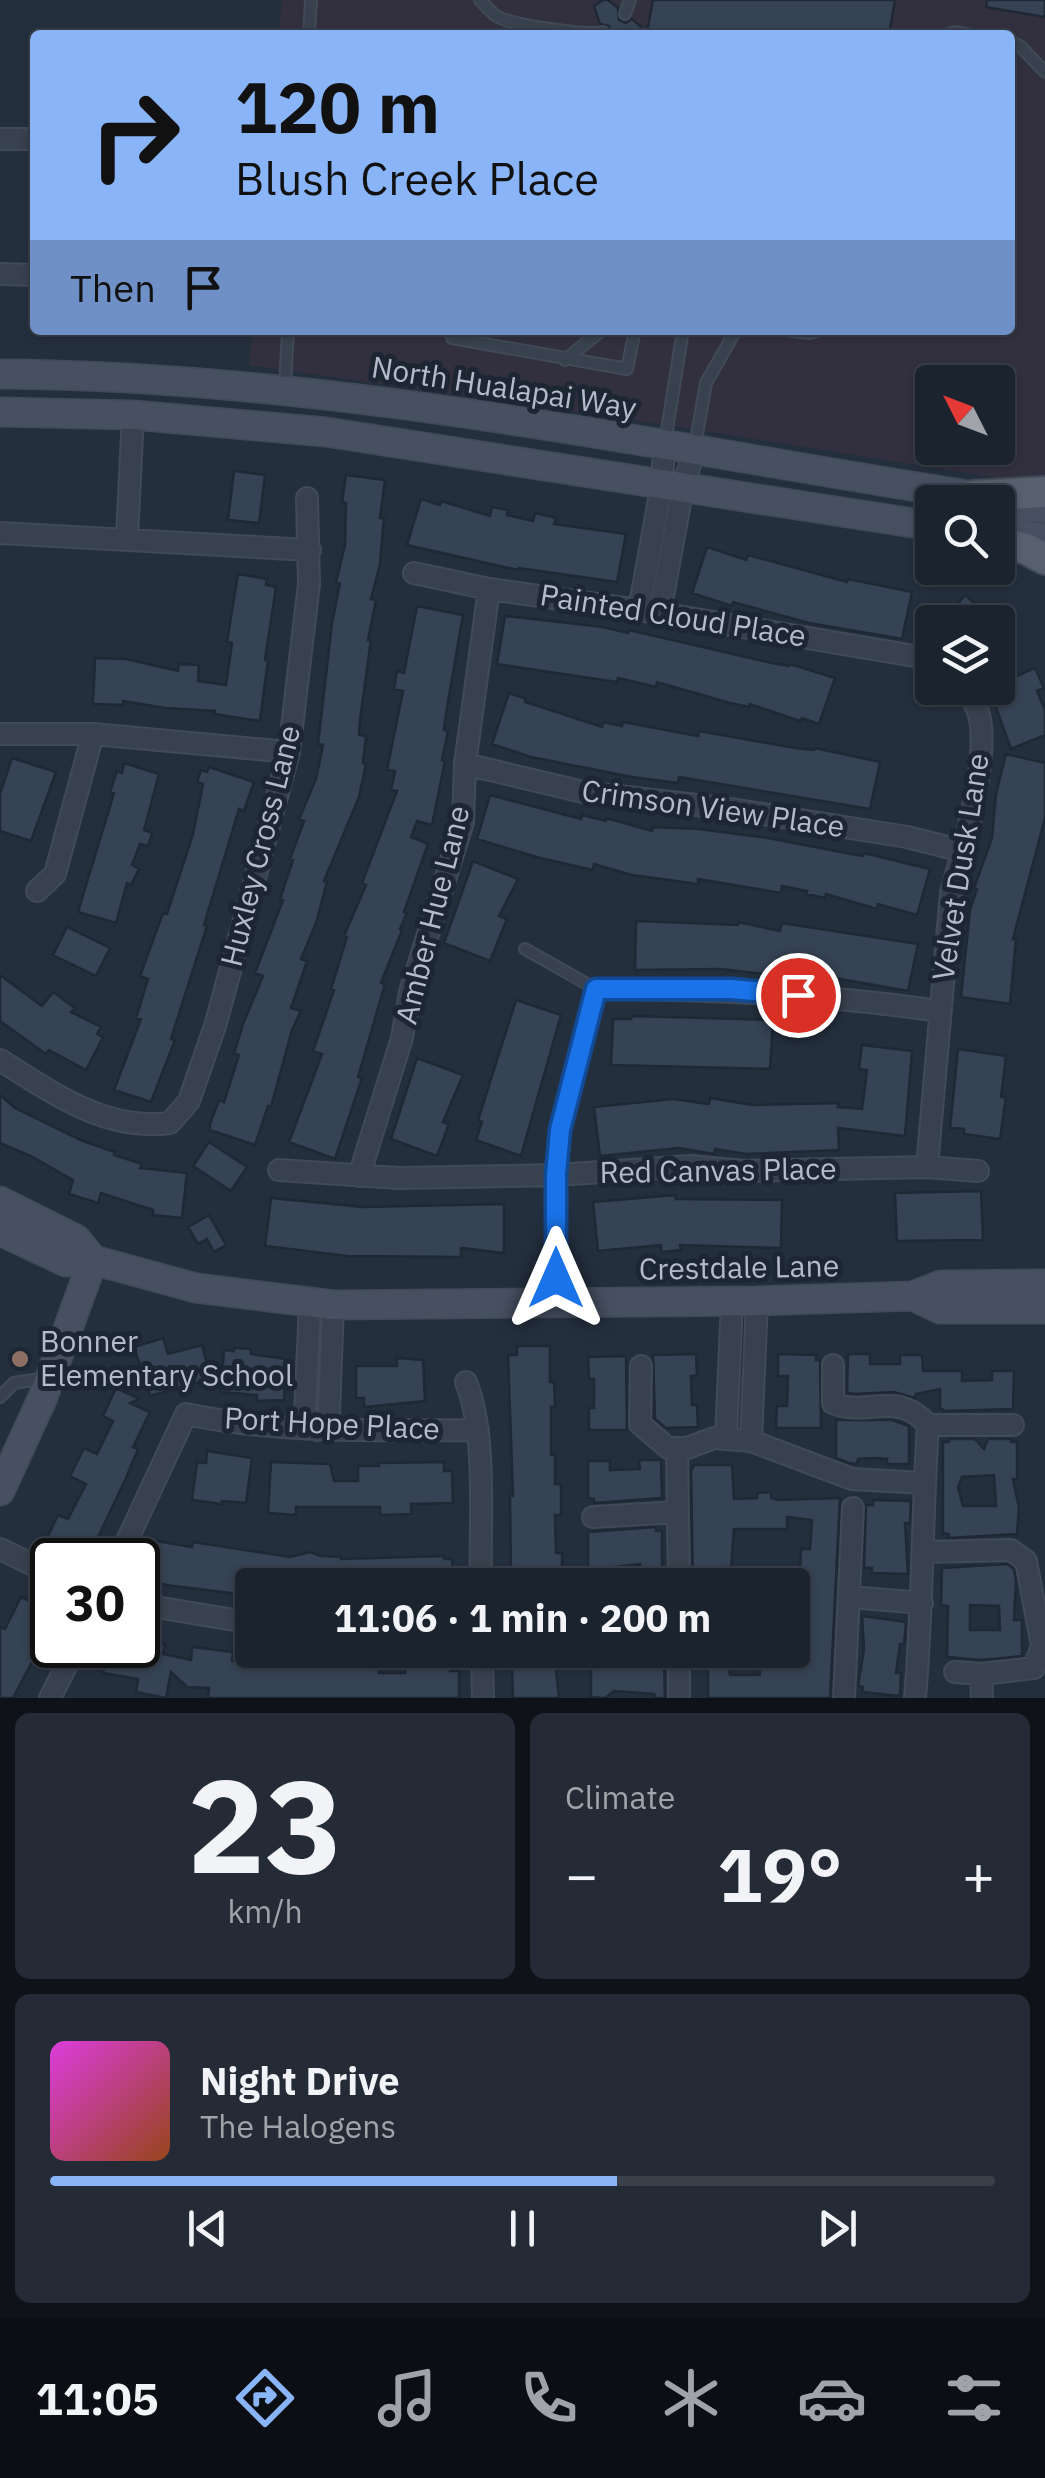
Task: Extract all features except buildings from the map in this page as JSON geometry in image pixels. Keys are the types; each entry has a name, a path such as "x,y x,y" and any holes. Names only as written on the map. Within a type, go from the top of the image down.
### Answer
{"main road":[{"name":"North Hualapai Way","path":"0,374 158,378 285,389 664,446 915,489"},
{"path":"0,412 133,415 326,432 915,523"},
{"path":"1015,497 1045,492"},
{"name":"North Hualapai Way","path":"1015,504 1045,508"},
{"path":"1015,532 1045,539"},
{"path":"1015,546 1045,559"},
{"name":"Crestdale Lane","path":"0,1201 76,1239 93,1260"},
{"name":"Crestdale Lane","path":"0,1231 66,1262 93,1260 196,1288 322,1305 744,1301 913,1296 940,1285 1045,1284"},
{"path":"0,1491 50,1377 93,1260"},
{"name":"Crestdale Lane","path":"913,1296 940,1309 1045,1309"}],"street":[{"path":"0,139 30,140"},
{"path":"0,274 30,275"},
{"path":"127,538 133,415"},
{"path":"649,612 672,485 664,446"},
{"path":"672,485 694,452"},
{"name":"Huxley Cross Lane","path":"0,1060 106,1118 142,1127 170,1123 188,1100 216,1022 289,752 310,550 308,498"},
{"path":"0,533 310,550"},
{"name":"Painted Cloud Place","path":"414,573 489,589 915,656"},
{"name":"Amber Hue Lane","path":"359,1176 463,822 465,764 489,589"},
{"name":"Velvet Dusk Lane","path":"927,1167 951,892 982,737 975,705"},
{"path":"0,734 92,734 289,752"},
{"path":"37,891 55,874 92,734"},
{"name":"Crimson View Place","path":"465,764 583,792 731,809 908,837 962,850"},
{"path":"556,1305 560,1130 596,989 731,989 864,1000 939,1011"},
{"name":"Red Canvas Place","path":"279,1170 399,1178 690,1166 743,1171 927,1167 978,1171"},
{"path":"726,1438 744,1301"},
{"path":"744,1301 751,1441"},
{"path":"318,1430 305,1413 322,1305"},
{"path":"833,1364 833,1403 846,1409 886,1404 916,1410 928,1425 915,1698"},
{"path":"641,1366 640,1424 668,1448 714,1438 751,1441 852,1479 923,1483"},
{"path":"466,1382 478,1430 480,1568"},
{"name":"Port Hope Place","path":"128,1538 186,1414 224,1422 318,1430 478,1430"},
{"path":"928,1425 1013,1425"},
{"path":"677,1448 679,1568"},
{"path":"844,1698 853,1508"},
{"path":"594,1516 678,1512"},
{"path":"0,1549 30,1563"},
{"path":"923,1552 1011,1550 1026,1561 1042,1646 1034,1668 981,1674 956,1672"},
{"path":"851,1598 922,1603"},
{"path":"160,1608 235,1620"},
{"path":"50,1698 65,1668"},
{"path":"482,1668 483,1698"},
{"path":"679,1668 679,1698"},
{"path":"981,1674 982,1698"}],"lane":[{"path":"309,30 311,0"},
{"path":"480,0 504,20 562,30"},
{"path":"625,14 630,0"},
{"path":"1015,44 1045,72"},
{"path":"285,389 288,335"},
{"path":"452,335 452,338 565,360 628,369 633,335"},
{"path":"565,360 596,335"},
{"path":"664,446 682,335"},
{"path":"694,452 706,383 733,335"},
{"path":"525,949 596,989"},
{"path":"0,1397 14,1383 50,1377"}],"shaded area":[{"path":"282,0 1045,0 1045,481 1015,481 916,465 1015,465 1015,365 915,365 915,465 249,365 252,335 1015,335 1015,30 279,30"}],"place":[{"name":"Bonner Elementary School","path":"20,1359"}],"route":[{"path":"556,1278 560,1130 596,989 731,989 798,995"}]}
